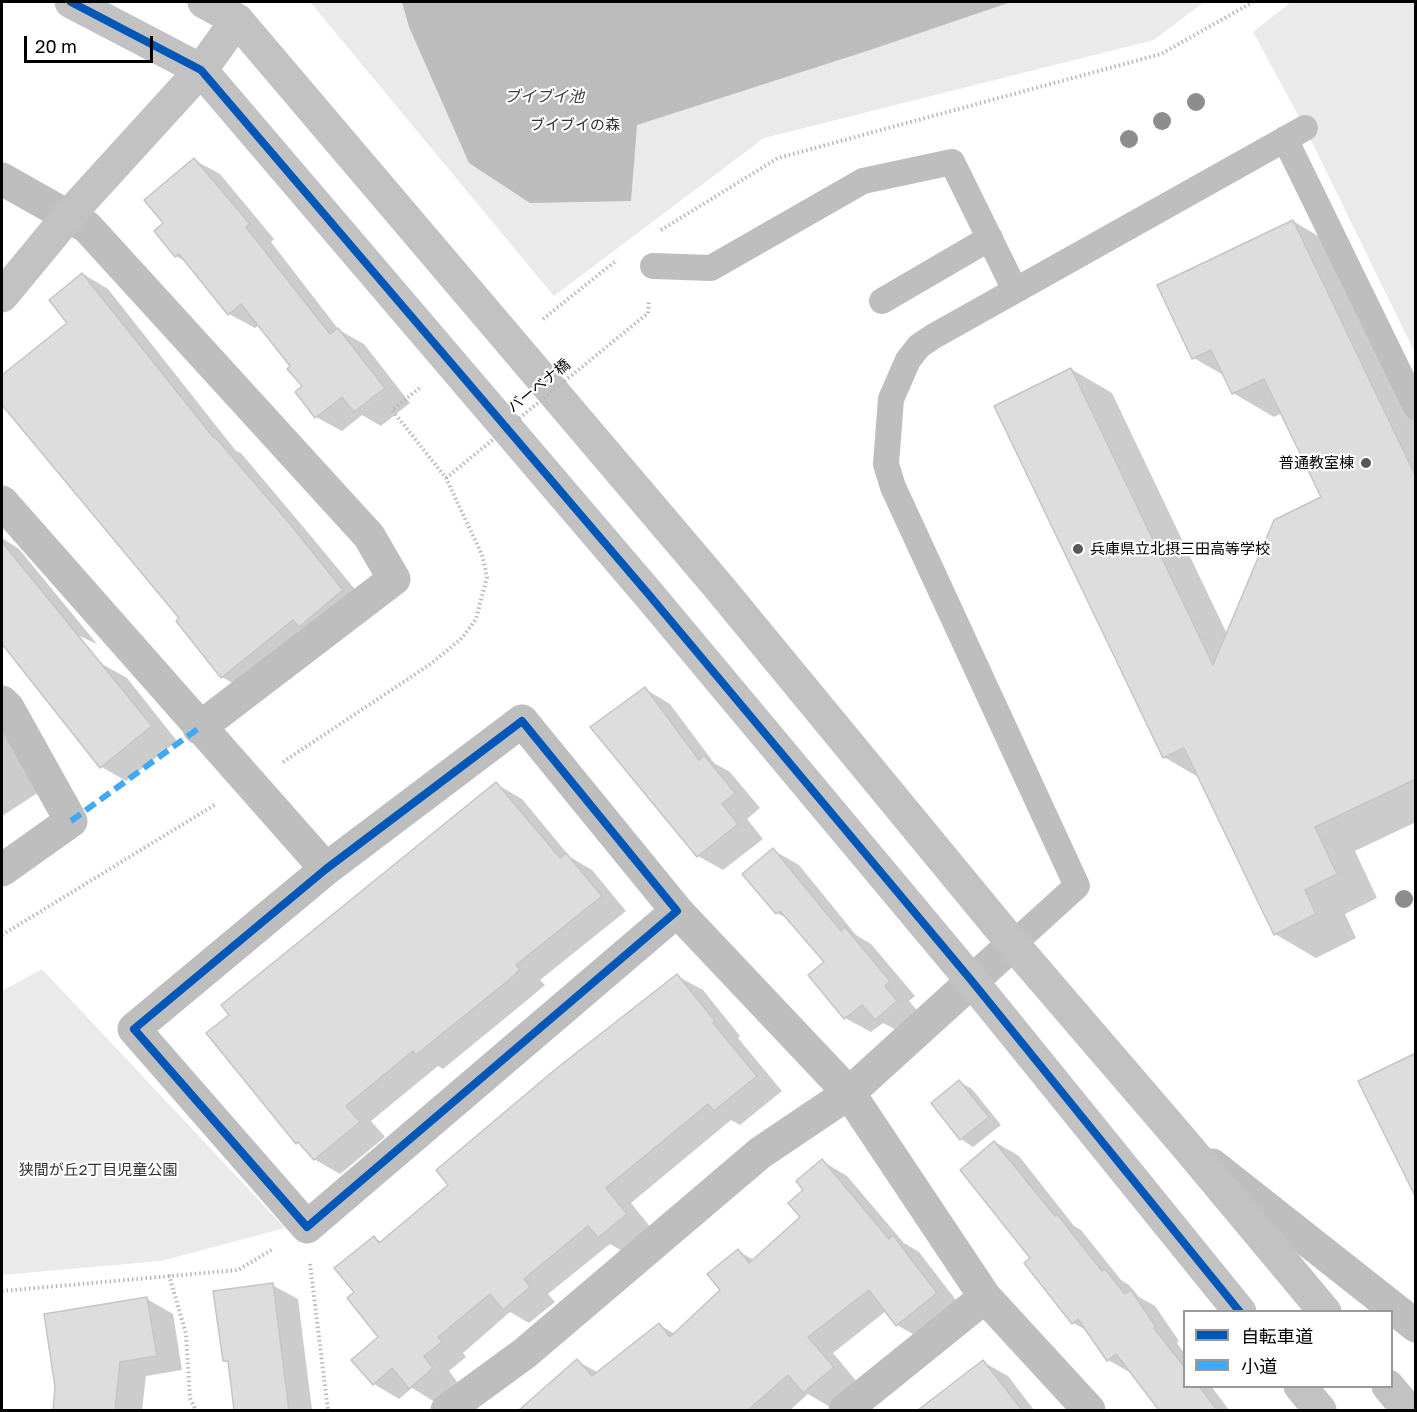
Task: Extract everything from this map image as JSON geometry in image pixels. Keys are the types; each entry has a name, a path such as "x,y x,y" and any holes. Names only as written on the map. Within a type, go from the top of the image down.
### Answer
{"street":[{"path":"71,2 201,70 651,596 971,980 1239,1310"},
{"path":"204,2 237,20 718,586 1013,944 1324,1310"},
{"path":"2,296 68,216 201,70 237,20"},
{"path":"2,179 87,227 369,536 394,579 199,728"},
{"path":"2,502 199,728 326,869"},
{"path":"2,702 8,708 71,821 2,870"},
{"path":"677,911 307,1227 134,1029 326,869 522,721 677,911 849,1093 985,1297 1089,1410"},
{"path":"447,1410 525,1353 760,1153 849,1093 1013,944"},
{"path":"1184,1143 1416,1326"},
{"path":"845,1410 985,1297"},
{"path":"1302,1388 1320,1410"},
{"path":"1390,1388 1408,1410"}],"lane":[{"path":"1013,944 1077,886 893,487 886,464 891,399 908,360 920,346 934,336 1295,134 1416,406"},
{"path":"653,266 711,268 863,182 952,162 1015,290"},
{"path":"882,301 990,238"}],"path":[{"path":"512,344 618,259"},
{"path":"2,935 250,784 432,663 462,638 476,619 487,577 482,555 446,478 392,410 450,362"},
{"path":"307,1227 328,1410"},
{"path":"2,1292 238,1270"},
{"path":"169,1275 186,1334 190,1398 196,1410"}],"green space":[{"name":"ブイブイの森","path":"310,2 1204,2 1154,40 764,138 554,296"},
{"path":"1291,2 1415,2 1415,353 1305,128 1253,32"},
{"name":"狭間が丘2丁目児童公園","path":"42,969 285,1228 161,1261 2,1275 2,991"}],"water":[{"name":"ブイブイ池","path":"402,2 1011,2 637,125 631,201 530,203 469,163 409,27"}],"building":[{"path":"194,158 250,224 246,227 330,334 338,328 385,388 354,412 342,397 315,418 295,392 302,386 287,369 290,366 241,304 228,315 179,254 175,257 154,231 163,223 144,200"},
{"path":"1293,220 1416,477 1416,779 1315,827 1337,874 1305,890 1316,914 1274,935 1184,748 1163,758 994,406 1071,368 1213,665 1274,520 1321,497 1264,379 1232,394 1211,350 1192,359 1157,285"},
{"path":"82,273 214,438 290,524 343,590 299,627 293,620 221,678 176,621 179,618 2,405 2,375 67,323 49,300"},
{"path":"2,542 152,726 100,768 2,644"},
{"path":"645,687 699,760 704,755 735,793 722,804 738,824 697,857 590,727"},
{"path":"496,782 560,858 566,853 602,896 516,965 520,970 505,983 416,1055 413,1051 346,1106 360,1122 314,1160 298,1142 296,1144 206,1033 229,1015 221,1005"},
{"path":"773,848 841,931 845,927 890,981 885,986 897,1001 875,1020 862,1005 844,1019 808,975 824,962 780,911 776,914 742,874"},
{"path":"677,974 715,1021 713,1023 757,1076 714,1111 708,1104 606,1188 627,1214 598,1238 588,1226 524,1279 530,1287 503,1310 490,1294 438,1337 442,1342 424,1356 433,1368 409,1389 392,1368 373,1385 351,1360 378,1337 347,1298 354,1292 334,1268 374,1236 379,1243 448,1185 436,1170 557,1068"},
{"path":"1416,1053 1416,1198 1358,1081"},
{"path":"959,1080 989,1117 960,1140 931,1103"},
{"path":"994,1141 1055,1216 1057,1214 1102,1271 1105,1269 1125,1294 1131,1290 1156,1327 1154,1328 1183,1365 1183,1388 1200,1388 1217,1410 1159,1410 1116,1354 1107,1361 1078,1319 1072,1324 1024,1263 1030,1258 960,1170"},
{"path":"822,1159 889,1239 893,1235 937,1293 896,1326 869,1290 808,1337 834,1367 803,1393 788,1375 748,1410 519,1410 577,1359 592,1376 659,1323 670,1337 720,1290 707,1274 738,1249 749,1263 800,1217 788,1203 803,1190 796,1181"},
{"path":"273,1283 289,1410 234,1410 228,1361 223,1361 213,1291"},
{"path":"147,1297 157,1356 120,1362 115,1410 53,1410 55,1387 44,1314"},
{"path":"983,1360 1022,1410 918,1410"}],"marked path":[{"path":"71,821 199,728"}],"cycle path":[{"path":"71,2 201,70 650,596 971,980 1238,1310"},
{"path":"522,721 677,911 307,1227 134,1029 326,869 522,721"}],"place":[{"name":"普通教室棟","path":"1366,463"},
{"name":"兵庫県立北摂三田高等学校","path":"1078,549"}]}
